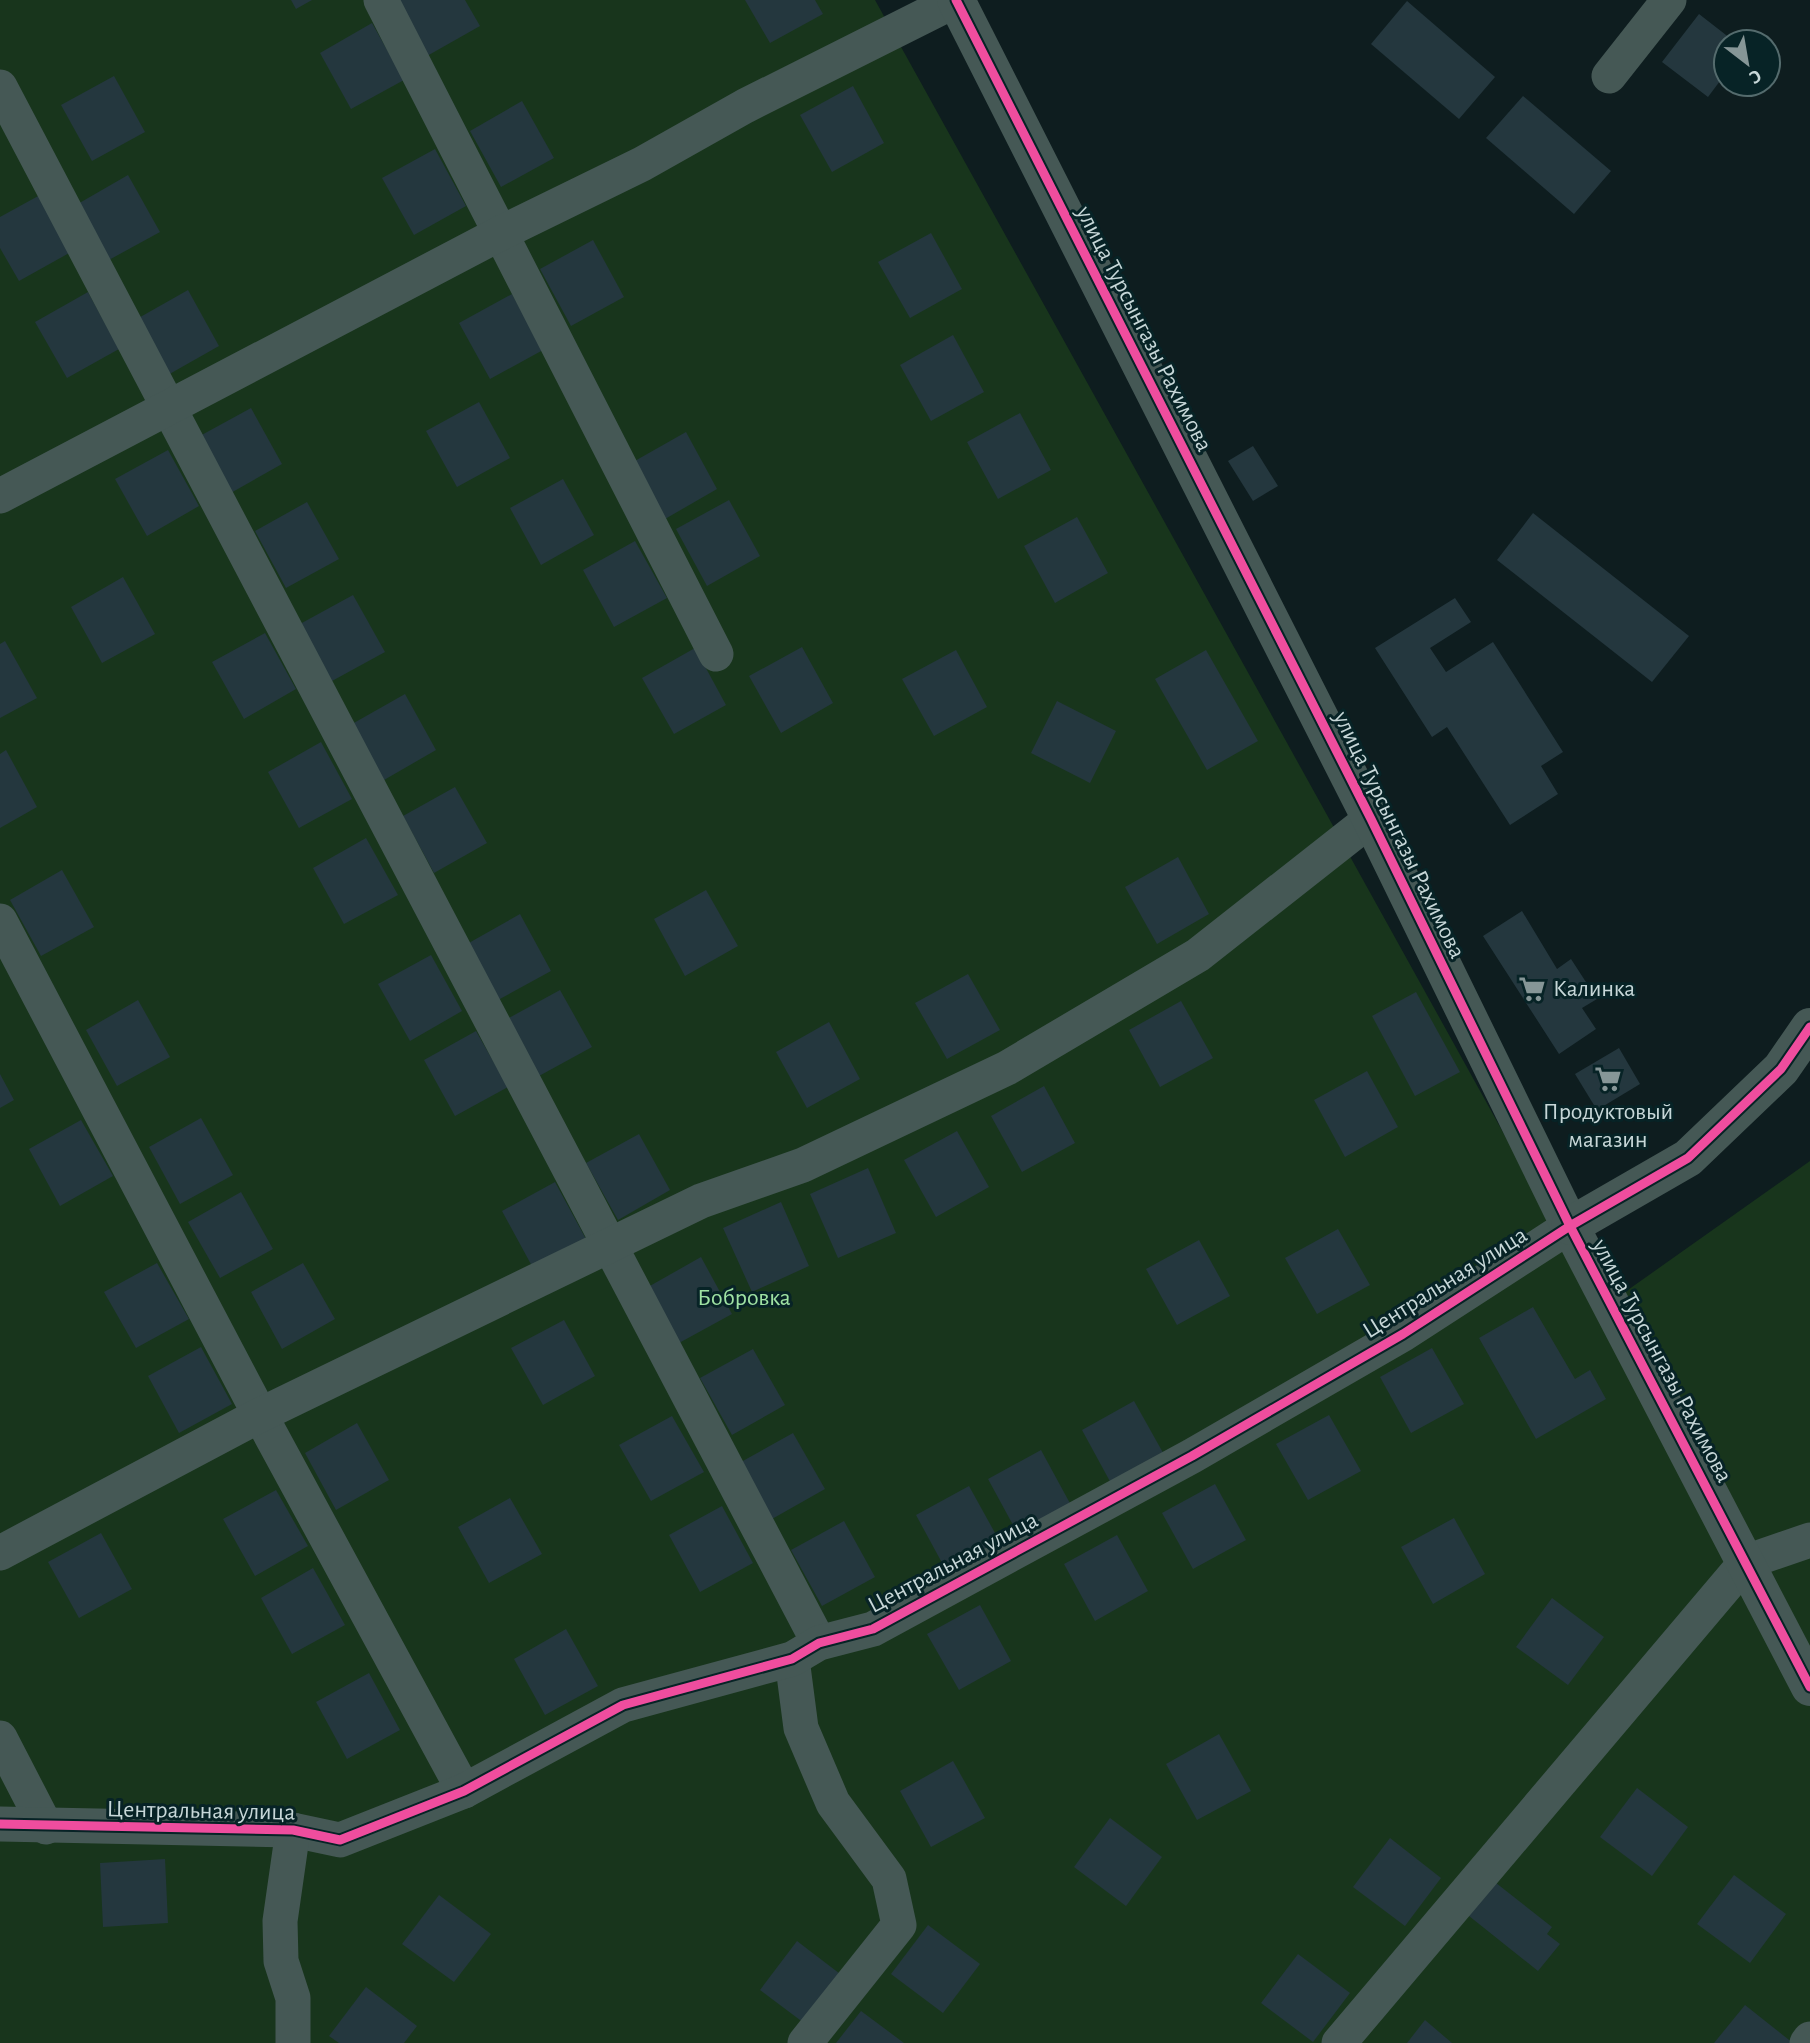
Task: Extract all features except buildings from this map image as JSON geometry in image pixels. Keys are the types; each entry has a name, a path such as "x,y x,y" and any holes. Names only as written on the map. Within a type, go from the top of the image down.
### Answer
{"street":[{"path":"381,0 716,654"},
{"path":"0,496 170,410 501,233 642,164 744,106 956,0"},
{"name":"улица Турсынгазы Рахимова","path":"956,0 1371,819 1570,1226 1810,1687"},
{"path":"1609,76 1670,0"},
{"path":"0,87 607,1246 806,1651 801,1728 833,1802 889,1879 900,1925 805,2043"},
{"path":"0,1553 260,1415 607,1246 701,1201 803,1165 1007,1068 1198,955 1371,819"},
{"path":"0,921 260,1415 464,1791"},
{"name":"Центральная улица","path":"0,1824 293,1830 340,1840 464,1791 623,1705 873,1629 1192,1456 1403,1334 1570,1226 1688,1158 1781,1069 1810,1027"},
{"path":"1339,2043 1746,1562 1810,1540"},
{"path":"0,1738 46,1827"},
{"path":"293,1830 280,1921 281,1961 293,1998 293,2043"}],"green space":[{"name":"Бобровка","path":"0,0 875,0 1601,1309 1810,1161 1810,2043 0,2043"}],"cycle path":[{"path":"956,0 1371,819 1570,1226 1810,1687"},
{"path":"0,1824 293,1830 340,1840 464,1791 623,1705 792,1659 819,1643 873,1629 1192,1456 1403,1334 1570,1226 1688,1158 1781,1069 1810,1027"}],"place":[{"name":"Калинка","path":"1532,989"},
{"name":"Продуктовый магазин","path":"1608,1079"}]}
